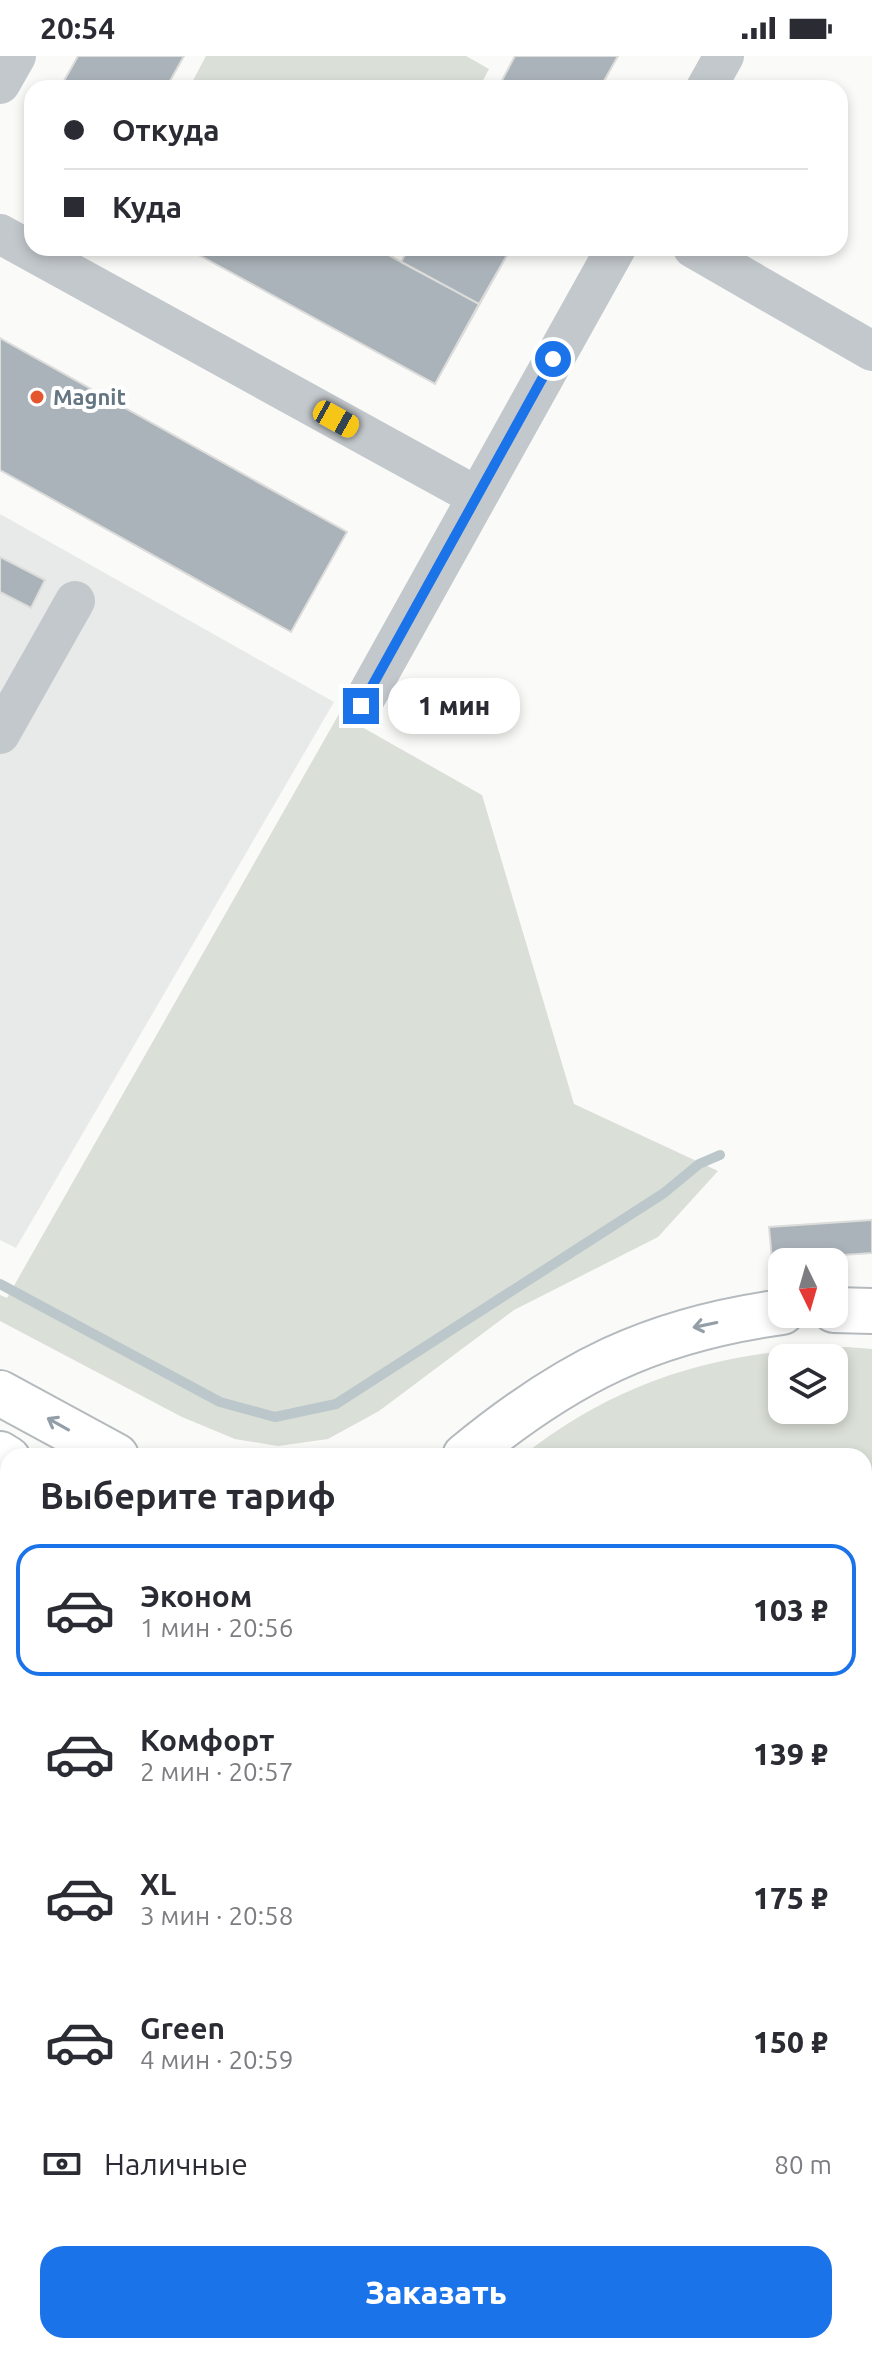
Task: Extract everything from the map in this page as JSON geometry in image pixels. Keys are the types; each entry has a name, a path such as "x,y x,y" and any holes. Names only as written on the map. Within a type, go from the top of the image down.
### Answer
{"main road":[{"path":"848,1310 872,1311"},
{"path":"462,1448 577,1375 643,1345 694,1328 768,1315"},
{"path":"0,1393 101,1448"},
{"path":"475,1448 516,1414"}],"street":[{"path":"0,84 16,56"},
{"path":"710,80 724,56"},
{"path":"0,234 24,247"},
{"path":"40,256 476,496"},
{"path":"361,706 611,256"},
{"path":"707,256 872,351"},
{"path":"0,734 75,601"}],"shaded area":[{"path":"206,56 466,56 489,69 483,80 193,80"},
{"path":"0,514 334,702 16,1248 0,1240"},
{"path":"339,714 482,795 574,1104 718,1171 658,1237 514,1310 379,1411 328,1439 278,1446 235,1439 182,1417 0,1321 0,1295 7,1298"},
{"path":"848,1347 872,1349 872,1448 533,1448 597,1406 675,1373 768,1353 768,1424 848,1424"}],"building":[{"path":"78,56 184,56 170,80 64,80"},
{"path":"78,56 184,56 170,80 64,80"},
{"path":"515,56 618,56 604,80 502,80"},
{"path":"515,56 618,56 604,80 502,80"},
{"path":"201,256 390,256 401,262 404,256 507,256 435,384"},
{"path":"201,256 391,256 479,304 435,384"},
{"path":"404,256 506,256 479,304 401,262"},
{"path":"0,338 347,532 291,632 0,470"},
{"path":"0,557 45,580 31,608 0,592"},
{"path":"872,1220 872,1253 848,1255 848,1248 771,1248 769,1227"}],"waterway":[{"path":"0,1284 220,1402 275,1417 336,1404 664,1193 699,1164 720,1155"}],"place":[{"name":"Magnit","path":"37,397"}],"route":[{"path":"361,706 553,359"}]}
